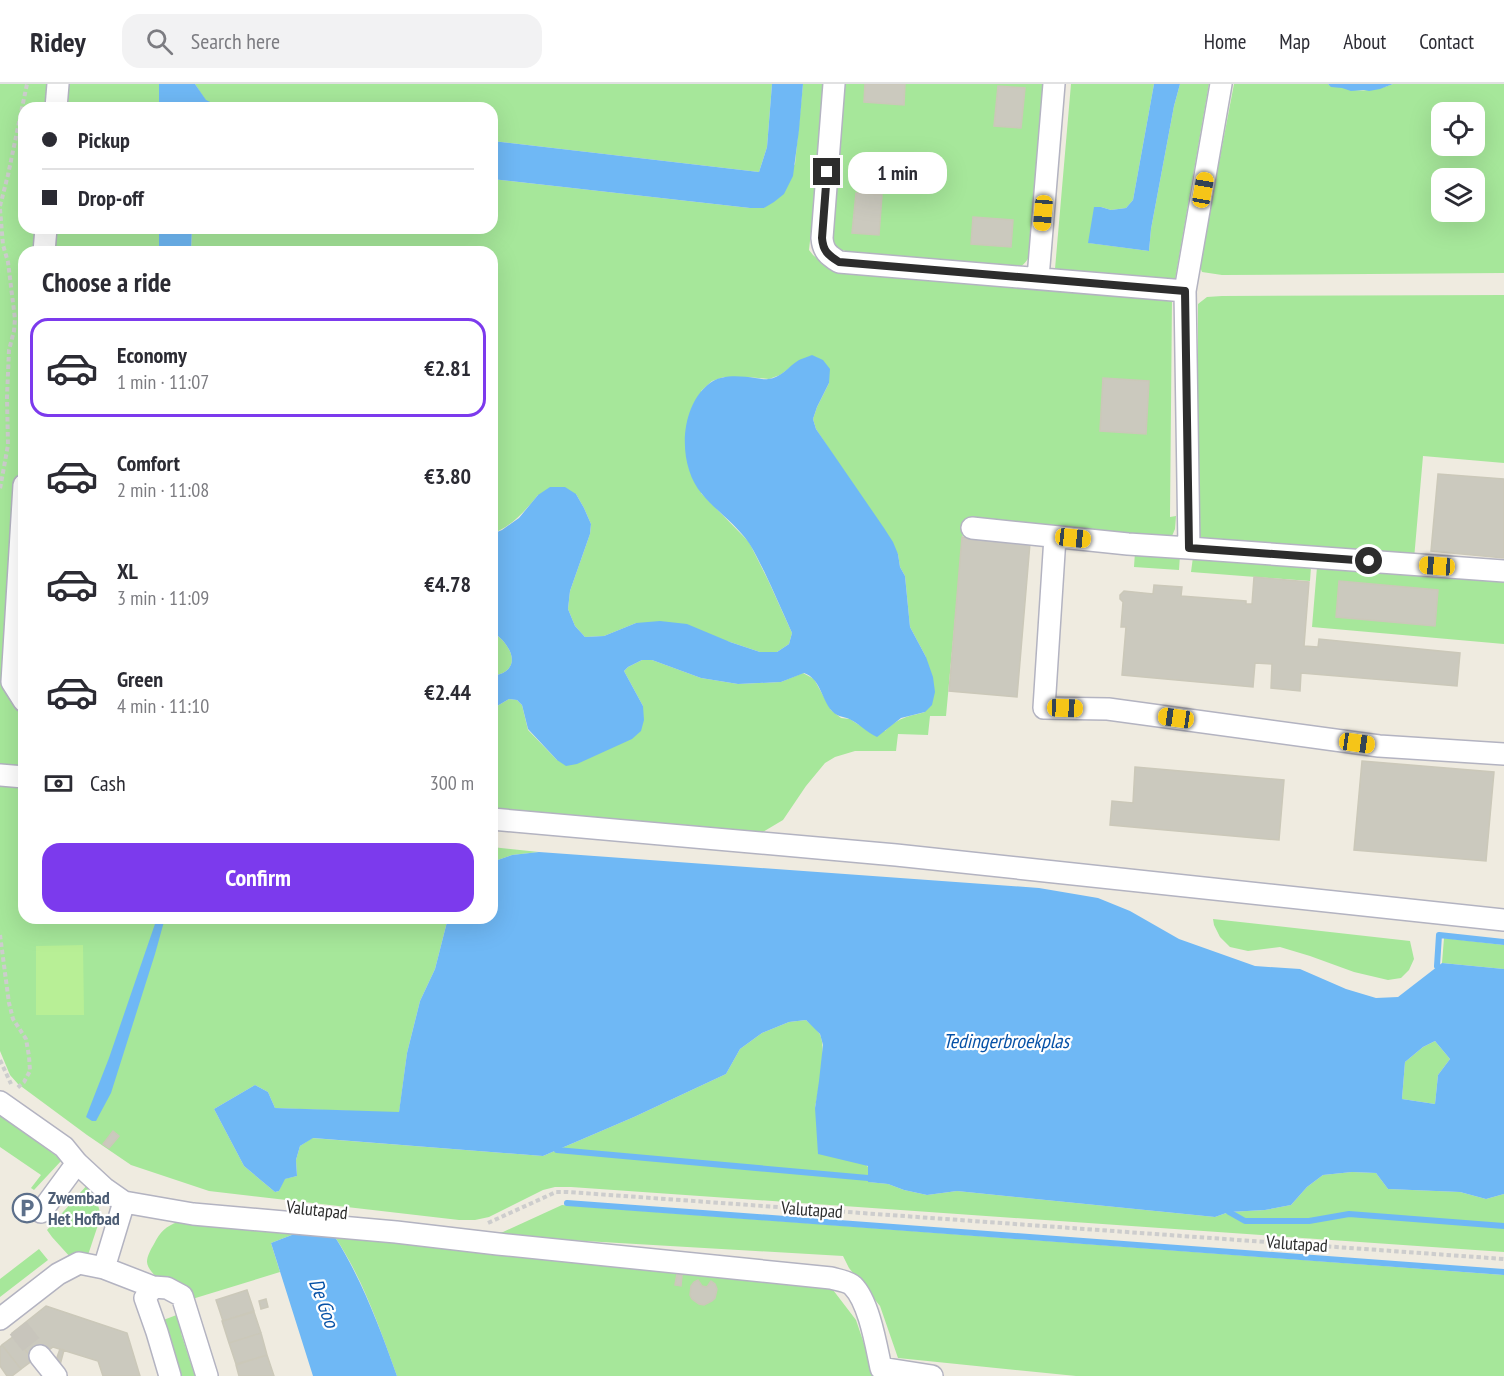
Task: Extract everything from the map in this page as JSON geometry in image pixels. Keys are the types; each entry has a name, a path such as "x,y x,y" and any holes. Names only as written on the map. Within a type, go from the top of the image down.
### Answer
{"street":[{"path":"56,102 58,84"},
{"path":"834,84 822,238 823,247 839,262 1185,291"},
{"path":"1038,278 1054,84"},
{"path":"1189,548 1185,291 1221,84"},
{"path":"972,528 1128,544 1504,571"},
{"path":"1055,537 1044,708 1108,709 1379,746 1504,754"},
{"path":"18,584 12,682 18,692"},
{"path":"0,775 18,776"},
{"path":"498,820 896,855 1504,920"},
{"path":"0,1102 64,1147 77,1163 104,1188 124,1202 194,1214 396,1232 831,1278 852,1284 862,1299 869,1318 881,1368 932,1376"},
{"path":"41,1212 77,1163"},
{"path":"104,1268 124,1202"},
{"path":"8,1320 58,1274 79,1263 104,1268 153,1287 167,1288 182,1296 207,1376"},
{"path":"153,1287 145,1298 170,1376"},
{"path":"40,1356 56,1376"}],"path":[{"path":"23,102 27,84"},
{"path":"0,489 8,445 9,350 15,319 8,262 3,245 0,208 18,127"},
{"path":"0,935 9,1004 13,1019 26,1039 29,1056 30,1071 17,1089 9,1082 0,1060"},
{"name":"Valutapad","path":"478,1224 488,1223 556,1192 568,1192 1504,1259"}],"green space":[{"path":"0,84 159,84 159,102 18,102 18,234 159,234 159,246 18,246 18,768 0,766"},
{"path":"195,84 772,84 767,147 759,172 498,142 498,102 206,101"},
{"path":"803,84 827,84 809,250 824,264 1172,297 1170,517 1176,516 1172,536 1166,538 964,521 946,716 930,716 928,735 898,734 896,751 855,751 835,757 825,763 783,820 758,835 498,813 498,705 509,699 517,700 522,705 528,730 557,760 643,706 624,671 642,660 652,660 701,678 738,684 781,682 803,673 814,679 831,710 841,718 885,731 899,720 925,712 926,657 910,627 905,576 900,567 898,554 816,429 813,419 829,383 799,361 780,375 769,379 724,377 712,381 701,391 701,493 749,542 792,633 789,644 777,652 760,652 730,642 636,623 604,636 585,637 575,626 568,609 570,591 590,534 591,524 576,494 538,495 523,512 498,531 498,246 191,246 192,234 498,234 498,180 764,208 795,164"},
{"path":"845,84 1046,84 1032,250 1023,265 1013,270 850,252 834,245 831,239"},
{"path":"1071,84 1154,84 1133,200 1126,208 1111,210 1101,207 1089,243 1149,251 1151,229 1180,84 1209,84 1175,280 1055,269"},
{"path":"1234,84 1328,84 1360,91 1374,90 1393,84 1504,84 1504,273 1222,275 1202,272 1200,267"},
{"path":"1504,295 1504,463 1423,456 1414,559 1198,541 1198,304 1207,297 1222,296"},
{"path":"1135,552 1180,555 1179,570 1134,567"},
{"path":"1193,557 1311,567 1310,581 1191,572"},
{"path":"1317,567 1504,582 1504,644 1312,627"},
{"path":"498,636 506,644 512,661 506,671 498,675"},
{"path":"0,785 18,786 18,924 446,924 435,969 420,1001 407,1053 399,1113 275,1108 268,1092 255,1085 214,1109 244,1166 275,1192 279,1191 284,1179 297,1176 296,1160 300,1146 312,1138 543,1156 726,1074 740,1049 762,1033 789,1022 806,1020 819,1033 823,1048 815,1108 868,1167 869,1182 888,1184 927,1195 957,1191 1215,1217 1229,1212 1265,1210 1291,1205 1307,1187 1323,1175 1352,1172 1376,1173 1388,1189 1460,1192 1486,1199 1504,1194 1504,1252 571,1187 543,1190 489,1217 475,1220 209,1191 131,1165 18,1084 10,1075 0,1051"},
{"path":"498,848 539,852 512,855 498,860"},
{"path":"1213,919 1410,941 1414,959 1409,970 1401,978 1388,980 1354,972 1280,947 1248,951 1230,947 1220,937"},
{"path":"1444,938 1504,945 1504,969 1442,963"},
{"path":"83,945 84,1015 36,1015 36,946"},
{"path":"1435,1041 1450,1059 1438,1075 1435,1104 1402,1099 1405,1062 1423,1047"},
{"path":"0,1115 62,1160 34,1190 31,1188 41,1175 0,1147"},
{"path":"88,1184 105,1201 98,1205 101,1216 87,1258 71,1258 47,1230"},
{"path":"562,1205 1504,1275 1504,1376 1076,1376 898,1358 880,1306 849,1268 843,1256 482,1235 503,1232"},
{"path":"178,1222 218,1225 830,1286 856,1320 875,1376 397,1376 362,1287 335,1237 297,1233 271,1243 280,1272 189,1300 152,1273 147,1262 150,1250 161,1233"},
{"path":"39,1249 48,1260 0,1297 0,1279"},
{"path":"182,1313 187,1331 181,1333 195,1376 181,1376 170,1337 158,1322"}],"water":[{"path":"159,84 195,84 206,100 210,102 159,102"},
{"path":"772,84 803,84 793,176 784,194 764,208 498,180 498,142 759,172 767,147"},
{"path":"1154,84 1180,84 1151,229 1149,251 1088,243 1094,207 1111,210 1126,208 1133,200"},
{"path":"1328,84 1393,84 1369,91 1351,91 1331,87"},
{"path":"159,234 192,234 191,246 159,246"},
{"path":"812,355 823,360 830,369 829,383 813,419 816,429 893,542 905,576 910,627 926,657 933,677 935,692 932,705 925,712 901,718 877,737 850,719 834,713 814,680 804,673 781,682 738,684 701,678 652,660 642,660 624,671 643,706 644,720 641,731 632,739 577,764 566,766 557,760 528,729 522,705 517,700 509,699 498,705 498,675 506,671 512,661 506,644 498,636 498,532 519,518 538,495 550,487 565,487 576,494 591,524 590,534 570,591 568,609 575,626 585,637 604,636 636,623 660,621 687,624 760,652 777,652 789,644 792,633 749,543 702,494 694,482 688,468 685,436 692,406 710,383 732,376 773,378 799,360"},
{"name":"Tedingerbroekplas","path":"539,852 1039,888 1098,898 1130,911 1179,939 1255,966 1300,969 1346,989 1376,998 1398,997 1442,963 1504,969 1504,1194 1486,1199 1460,1192 1388,1189 1376,1173 1352,1172 1323,1175 1307,1187 1291,1205 1265,1210 1229,1212 1215,1217 957,1191 927,1195 888,1184 868,1182 868,1166 818,1154 815,1108 823,1045 820,1034 806,1020 789,1022 762,1033 740,1049 726,1074 543,1156 313,1138 300,1146 296,1160 297,1176 285,1179 279,1191 275,1192 244,1166 214,1109 255,1085 268,1092 275,1108 399,1112 407,1053 420,1001 435,969 446,924 498,924 498,860 512,855","holes":["1435,1041 1450,1059 1438,1075 1435,1104 1402,1099 1405,1062 1423,1047"]},
{"path":"155,924 163,924 111,1093 96,1121 92,1121 86,1117 109,1058"},
{"name":"De Goo","path":"297,1233 335,1237 362,1287 397,1376 313,1376 271,1243"}],"building":[{"path":"865,84 905,84 904,105 864,102"},
{"path":"998,86 1025,88 1021,128 994,126"},
{"path":"856,193 882,195 879,235 852,233"},
{"path":"973,217 1013,220 1011,247 971,244"},
{"path":"1103,378 1149,381 1146,434 1100,431"},
{"path":"1438,474 1504,479 1504,558 1431,551"},
{"path":"962,537 1030,543 1017,697 949,691"},
{"path":"1254,577 1309,582 1304,646 1318,647 1319,639 1460,653 1457,686 1301,673 1300,691 1271,688 1272,664 1255,663 1253,687 1122,675 1126,627 1121,627 1123,602 1120,595 1124,591 1153,594 1154,585 1182,587 1181,596 1246,601 1246,604 1252,604"},
{"path":"1339,581 1438,590 1435,626 1336,617"},
{"path":"1362,761 1494,772 1486,861 1354,850"},
{"path":"1135,767 1284,780 1279,840 1110,825 1112,801 1133,803"},
{"path":"113,1131 119,1136 109,1148 103,1144"},
{"path":"677,1274 682,1275 681,1286 675,1285"},
{"path":"698,1280 702,1286 707,1287 711,1281 717,1289 715,1298 704,1305 692,1299 690,1295 691,1286"},
{"path":"247,1290 254,1311 223,1321 216,1300"},
{"path":"266,1299 268,1307 261,1309 259,1301"},
{"path":"46,1306 127,1333 140,1376 103,1376 98,1361 53,1347 34,1361 12,1333"},
{"path":"254,1312 261,1333 229,1343 222,1321"},
{"path":"261,1333 267,1355 236,1364 229,1343"},
{"path":"14,1336 33,1360 21,1369 2,1345"},
{"path":"2,1345 21,1369 12,1376 7,1376 0,1366 0,1347"},
{"path":"60,1349 64,1350 60,1365 55,1363"},
{"path":"267,1355 274,1376 239,1376 236,1365"}],"waterway":[{"path":"1437,966 1439,935 1504,942"},
{"path":"557,1150 868,1178"},
{"path":"567,1203 1504,1272"},
{"path":"1229,1212 1245,1221 1309,1221 1349,1214 1504,1226"}],"tunnel":[{"path":"18,1328 40,1356"}],"place":[{"name":"Zwembad Het Hofbad","path":"27,1208"}],"route":[{"path":"827,172 823,247 839,262 1185,291 1189,548 1369,561"}]}
